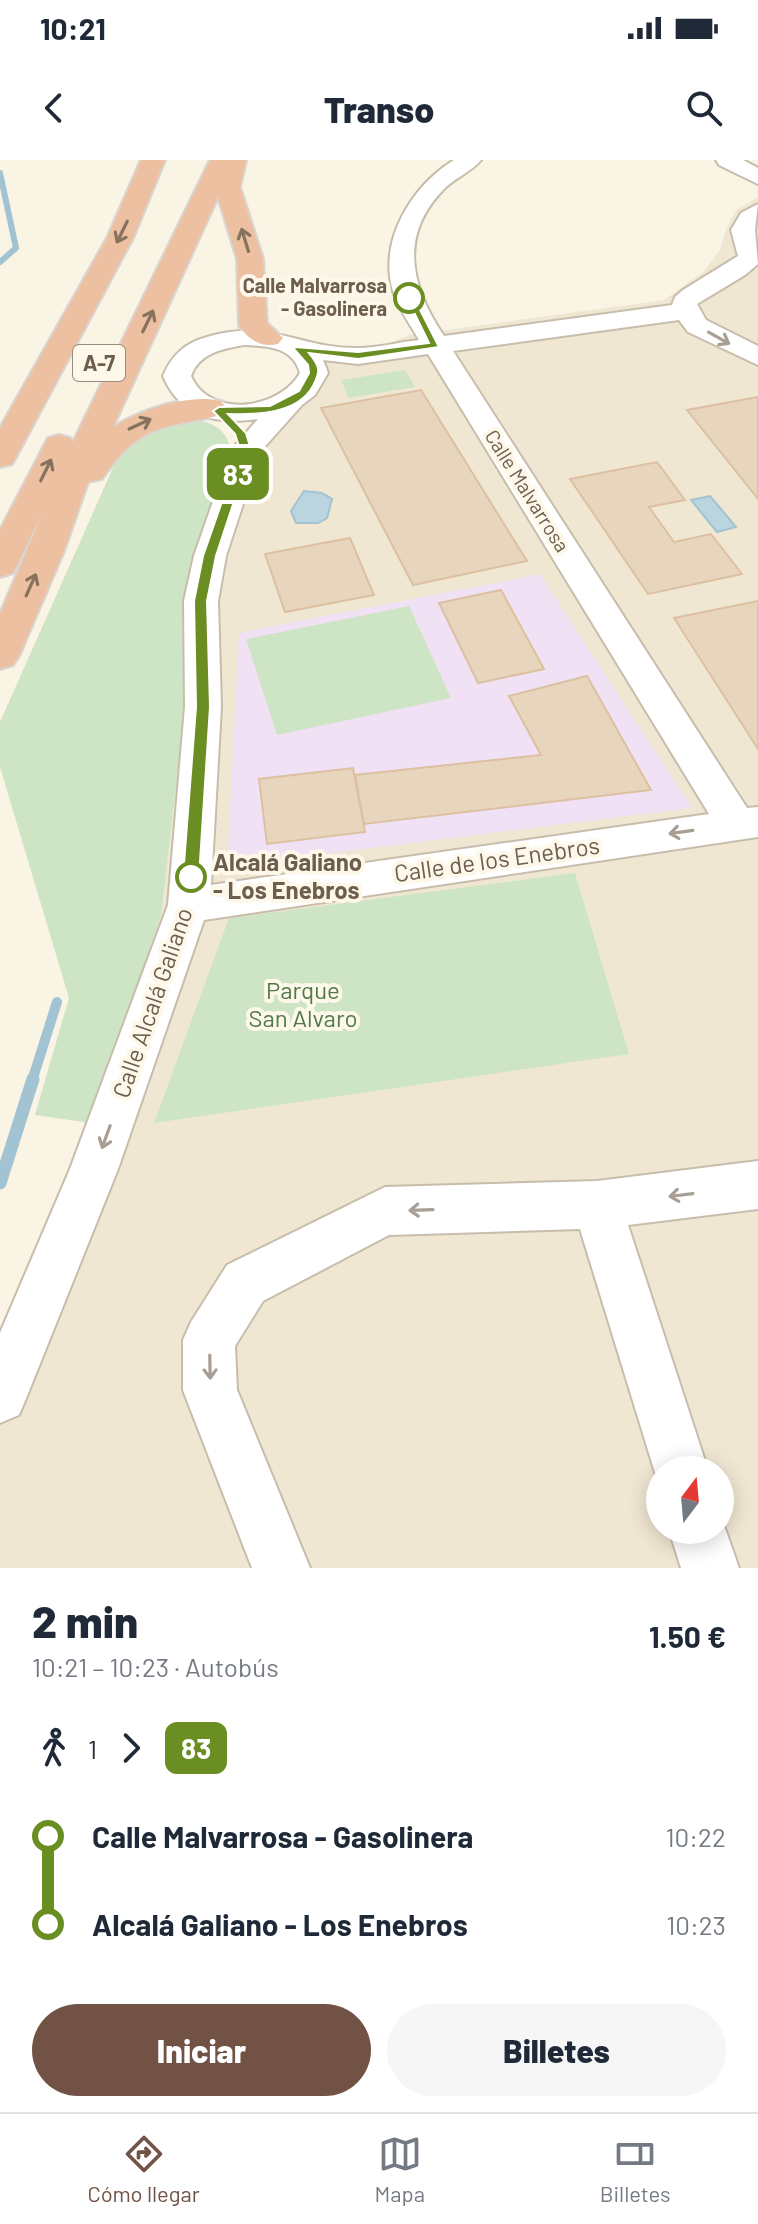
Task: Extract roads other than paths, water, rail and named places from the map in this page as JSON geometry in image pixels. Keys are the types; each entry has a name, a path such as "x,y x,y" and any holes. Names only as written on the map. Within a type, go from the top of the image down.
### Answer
{"highway":[{"name":"A-7","path":"0,457 120,238 153,160"},
{"name":"A-7","path":"0,565 196,160"},
{"path":"0,656 46,551 75,472 173,270 222,160"},
{"path":"234,160 228,187 250,259 253,326 268,338"},
{"path":"46,551 100,452 119,434 148,419 180,411 214,410"}],"street":[{"name":"Calle Malvarrosa","path":"470,160 454,169 418,206 404,236 400,263 406,291 436,345 747,823"},
{"path":"727,160 758,177"},
{"path":"758,211 749,218 743,230 751,257 745,265 696,291 684,302 686,311 697,326 758,357"},
{"path":"246,450 240,433 214,410 188,397 178,383 179,369 187,357 222,340 268,338 299,349 358,356 686,311"},
{"path":"299,349 313,364 312,383"},
{"name":"Calle Alcalá Galiano","path":"0,1396 94,1169 189,905 203,707 201,601 210,556 246,450 312,383 334,366 358,356"},
{"path":"214,410 255,412 289,403"},
{"name":"Calle de los Enebros","path":"189,905 747,823"},
{"path":"281,1568 210,1390 209,1340 245,1283 385,1211 597,1205 758,1185"},
{"path":"597,1205 676,1456"},
{"path":"702,1544 710,1568"}],"water":[{"path":"304,491 322,493 332,499 327,518 318,523 296,523 291,511"},
{"path":"710,496 736,527 717,532 691,500"}],"waterway":[{"path":"0,173 16,248 0,262"},
{"path":"32,1081 57,1002"},
{"path":"0,1183 33,1079"}],"place":[{"name":"Calle Malvarrosa - Gasolinera","path":"409,298"},
{"name":"Alcalá Galiano - Los Enebros","path":"191,877"}],"park label":[{"name":"Parque San Alvaro","path":"303,1005"}]}
